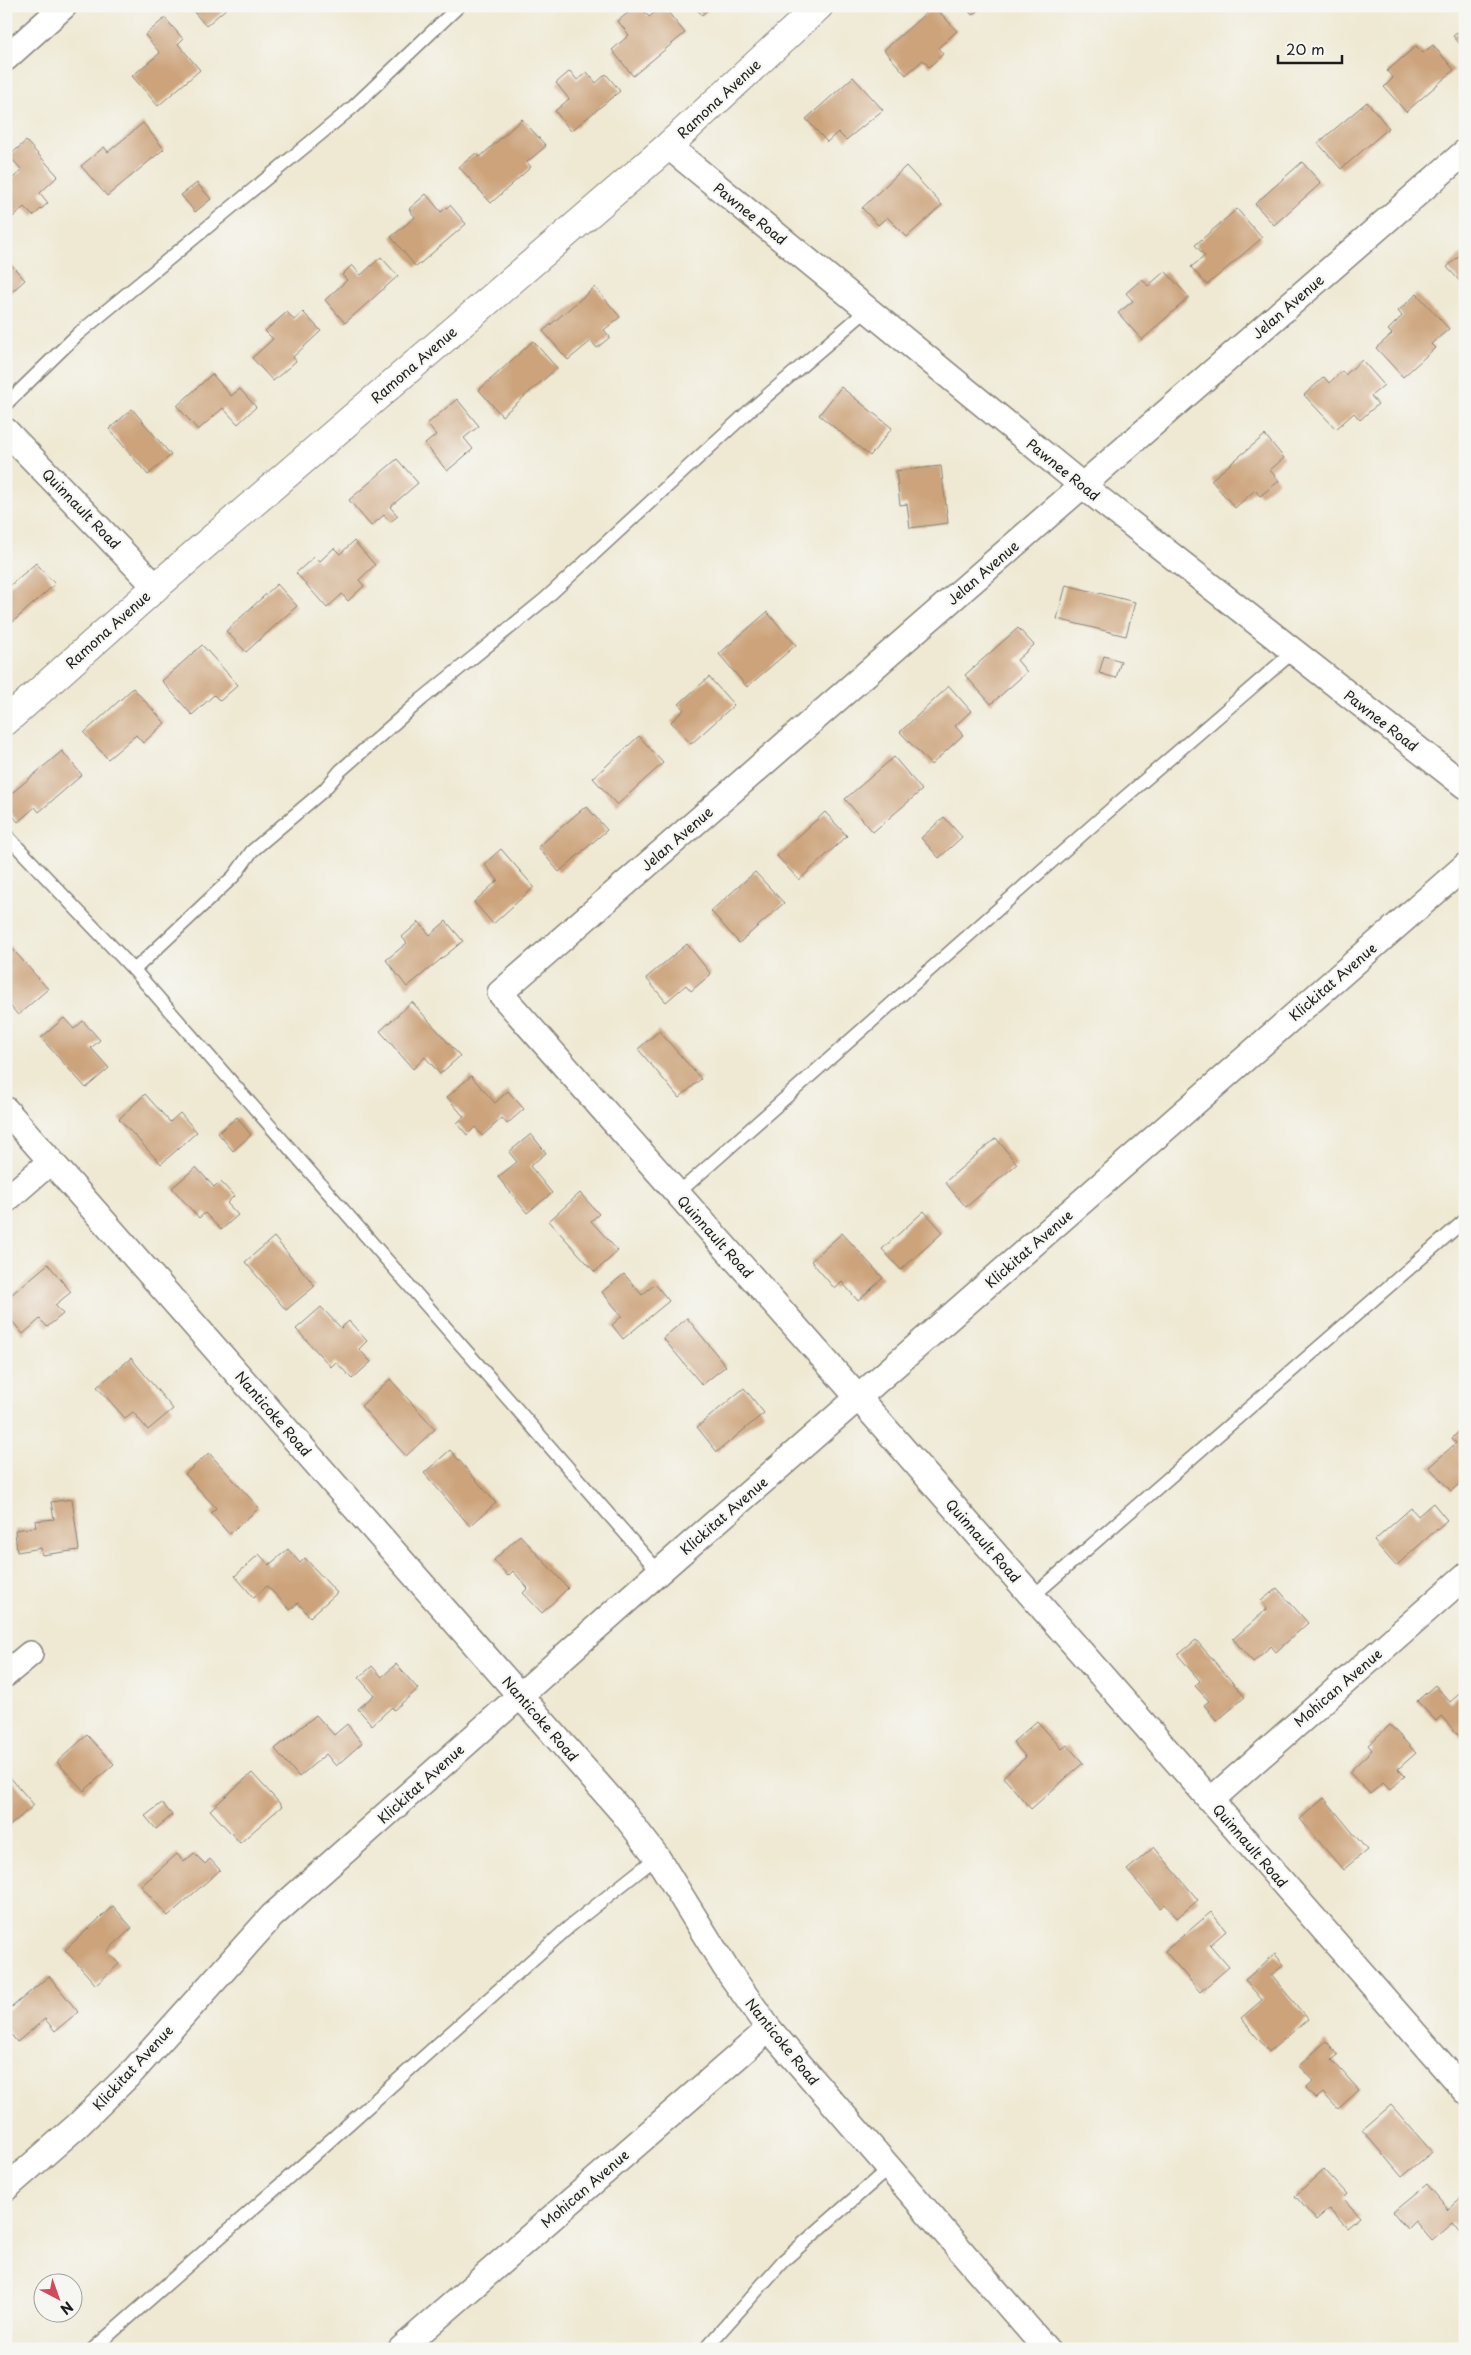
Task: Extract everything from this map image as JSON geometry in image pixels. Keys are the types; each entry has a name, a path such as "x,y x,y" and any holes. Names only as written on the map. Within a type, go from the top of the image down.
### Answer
{"street":[{"path":"6,58 64,6"},
{"name":"Ramona Avenue","path":"6,721 156,587 668,146 819,6"},
{"name":"Pawnee Road","path":"668,146 1083,486 1465,786"},
{"name":"Jelan Avenue","path":"500,993 1465,152"},
{"name":"Quinnault Road","path":"6,431 156,587"},
{"name":"Klickitat Avenue","path":"6,2188 78,2125 134,2070 272,1916 659,1572 1465,866"},
{"name":"Quinnault Road","path":"500,993 858,1398 1465,2091"},
{"name":"Nanticoke Road","path":"6,1110 623,1813 657,1858 725,1967 768,2030 1046,2349"},
{"path":"6,1200 51,1161"},
{"name":"Mohican Avenue","path":"1211,1800 1465,1576"},
{"path":"6,1674 30,1654"},
{"name":"Mohican Avenue","path":"401,2349 768,2030"}],"lane":[{"path":"6,404 78,334 352,107 459,6"},
{"path":"134,970 234,876 252,851 324,790 340,771 422,699 546,599 749,411 867,310"},
{"path":"676,1194 1094,824 1293,652"},
{"path":"6,835 134,970 659,1572"},
{"path":"1032,1597 1465,1220"},
{"path":"93,2349 306,2162 568,1927 657,1858"},
{"path":"705,2349 783,2262 889,2168"}],"building":[{"path":"189,6 229,6 206,26"},
{"path":"636,6 640,6 649,17 663,6 685,33 633,76 612,50 629,35 618,21"},
{"path":"694,6 712,6 702,15"},
{"path":"934,6 957,31 938,48 943,54 929,67 923,60 906,75 884,50"},
{"path":"964,6 983,6 972,15"},
{"path":"165,18 183,39 178,44 200,70 158,106 132,76 160,53 145,35"},
{"path":"1465,27 1465,50 1453,36"},
{"path":"1433,45 1454,70 1406,112 1384,87 1393,78 1387,71 1416,46 1423,53"},
{"path":"570,71 577,80 587,72 596,83 606,74 620,91 571,131 555,111 569,99 556,83"},
{"path":"853,77 883,110 846,140 838,132 827,142 806,119"},
{"path":"1367,102 1389,128 1341,169 1318,143"},
{"path":"522,119 546,146 527,162 531,167 491,203 459,167 476,153 480,157"},
{"path":"143,123 164,149 107,196 81,166 104,147 108,152"},
{"path":"26,141 58,176 40,193 48,203 33,216 24,207 6,223 6,184 22,170 9,156"},
{"path":"1302,162 1321,183 1274,225 1255,204"},
{"path":"906,166 942,205 907,237 887,217 878,225 862,208"},
{"path":"197,183 211,199 195,212 181,195"},
{"path":"426,194 441,212 450,205 466,224 416,267 391,237 415,217 409,209"},
{"path":"1237,209 1262,238 1207,285 1191,267 1205,256 1195,245"},
{"path":"1465,251 1465,287 1447,267"},
{"path":"381,257 398,276 345,323 325,300 347,280 342,275 352,265 361,275"},
{"path":"6,259 25,280 6,297"},
{"path":"1165,271 1189,297 1142,340 1118,313 1133,301 1126,293 1142,279 1148,286"},
{"path":"595,287 620,317 604,330 610,337 597,348 591,341 568,360 543,331"},
{"path":"1417,294 1449,329 1431,344 1435,348 1403,377 1376,348 1392,334 1388,330 1402,316 1398,311"},
{"path":"287,312 294,320 303,312 321,331 293,357 296,361 273,381 252,358 273,339 265,331"},
{"path":"533,341 557,368 502,416 479,390"},
{"path":"1362,360 1384,385 1371,396 1378,404 1360,420 1354,413 1336,429 1304,395 1324,377 1329,383 1342,371 1345,375"},
{"path":"212,374 231,396 240,389 256,407 238,424 223,408 198,430 177,406"},
{"path":"841,387 892,428 870,456 819,415"},
{"path":"457,399 479,426 464,438 473,449 447,471 425,444 436,435 427,424"},
{"path":"132,409 171,455 148,475 109,429"},
{"path":"1265,435 1284,458 1270,470 1279,481 1260,496 1255,490 1235,508 1211,480"},
{"path":"397,459 418,483 390,507 398,516 390,522 384,515 371,526 349,500"},
{"path":"941,466 948,523 910,528 907,504 900,505 896,471"},
{"path":"354,541 375,565 359,580 364,586 348,601 342,594 327,608 296,573 314,557 319,562 334,548 340,554"},
{"path":"36,563 55,584 6,628 6,589"},
{"path":"277,584 297,606 246,652 226,631"},
{"path":"1066,585 1135,602 1126,636 1057,619"},
{"path":"767,612 796,645 747,687 719,654"},
{"path":"1018,628 1034,645 1017,660 1027,672 991,704 965,675"},
{"path":"202,645 238,685 220,701 214,695 192,715 162,681"},
{"path":"1104,656 1121,661 1116,678 1099,673"},
{"path":"709,677 734,705 691,744 671,722 684,710 679,704"},
{"path":"949,686 971,711 955,726 963,735 931,765 900,732"},
{"path":"133,688 165,723 143,743 136,735 108,759 84,733"},
{"path":"639,736 663,763 617,805 593,778"},
{"path":"62,751 82,775 39,812 35,807 18,822 6,808 6,798"},
{"path":"894,757 922,790 873,832 845,799"},
{"path":"586,806 607,830 559,872 538,847"},
{"path":"825,812 847,836 799,880 777,856"},
{"path":"944,817 962,837 939,858 921,838"},
{"path":"501,849 534,887 493,924 474,902 498,880 484,864"},
{"path":"755,872 784,903 739,943 711,911"},
{"path":"446,921 463,941 407,987 386,960 407,943 402,937 419,922 430,935"},
{"path":"8,944 48,989 18,1015 6,1001"},
{"path":"687,944 711,974 691,991 686,985 666,1002 646,978"},
{"path":"412,1002 460,1056 440,1074 425,1057 413,1069 380,1031"},
{"path":"64,1018 74,1029 83,1021 100,1040 91,1048 109,1068 86,1088 41,1038"},
{"path":"659,1031 701,1079 679,1098 638,1049"},
{"path":"471,1076 495,1103 508,1091 524,1109 507,1124 502,1118 482,1136 475,1127 467,1135 457,1123 464,1117 447,1097"},
{"path":"145,1094 170,1122 180,1113 197,1132 161,1164 119,1119"},
{"path":"237,1117 251,1135 233,1151 218,1133"},
{"path":"531,1134 546,1153 530,1166 552,1193 527,1213 498,1177 517,1162 509,1152"},
{"path":"996,1138 1017,1164 966,1207 945,1182"},
{"path":"196,1167 214,1187 220,1181 234,1196 227,1203 238,1215 221,1230 205,1213 199,1218 172,1188"},
{"path":"580,1193 599,1214 591,1221 618,1251 595,1272 549,1221"},
{"path":"924,1211 943,1232 901,1270 882,1249"},
{"path":"842,1233 883,1278 858,1301 842,1282 835,1289 811,1261"},
{"path":"274,1237 315,1286 286,1310 245,1262"},
{"path":"48,1264 71,1292 55,1305 63,1314 47,1327 40,1319 23,1334 6,1314 6,1299"},
{"path":"624,1274 642,1295 655,1284 669,1301 623,1339 612,1325 622,1316 602,1292"},
{"path":"321,1307 341,1328 349,1321 367,1341 359,1349 371,1362 352,1379 336,1362 331,1367 296,1329"},
{"path":"687,1318 726,1366 702,1385 663,1338"},
{"path":"131,1358 173,1409 148,1430 133,1412 125,1418 97,1387"},
{"path":"390,1379 435,1429 406,1456 361,1406"},
{"path":"744,1388 764,1413 717,1452 697,1427"},
{"path":"1465,1426 1465,1479 1451,1491 1429,1467 1456,1443 1452,1438"},
{"path":"450,1450 496,1503 470,1526 424,1473"},
{"path":"209,1453 259,1508 229,1534 211,1513 216,1508 185,1474"},
{"path":"72,1499 79,1550 42,1555 41,1548 17,1552 15,1530 36,1527 35,1521 54,1519 51,1502"},
{"path":"1433,1503 1447,1520 1396,1566 1374,1541 1411,1508 1418,1516"},
{"path":"520,1535 568,1588 542,1613 523,1593 528,1588 513,1571 508,1576 494,1560"},
{"path":"288,1549 300,1563 305,1558 337,1593 310,1617 298,1603 290,1610 267,1586 254,1598 235,1576 259,1554 269,1565"},
{"path":"1277,1588 1308,1623 1276,1652 1271,1646 1253,1662 1233,1639 1267,1609 1261,1601"},
{"path":"1196,1640 1245,1697 1217,1721 1204,1705 1209,1701 1195,1686 1200,1681 1178,1655"},
{"path":"396,1664 418,1689 394,1710 392,1707 372,1725 358,1709 374,1695 359,1678 372,1666 382,1677"},
{"path":"1435,1685 1450,1702 1465,1689 1465,1742 1441,1716 1436,1721 1417,1701"},
{"path":"316,1715 334,1735 347,1724 362,1743 336,1766 326,1754 299,1777 275,1749"},
{"path":"1037,1721 1062,1749 1067,1745 1083,1763 1031,1809 1003,1777 1026,1757 1013,1742"},
{"path":"1390,1725 1416,1753 1398,1769 1405,1776 1390,1790 1383,1783 1370,1794 1349,1772 1372,1750 1368,1745"},
{"path":"87,1735 114,1764 84,1791 57,1762"},
{"path":"252,1773 282,1806 240,1843 210,1810"},
{"path":"8,1775 34,1805 6,1829 6,1777"},
{"path":"1324,1798 1367,1850 1343,1870 1300,1819"},
{"path":"162,1803 172,1815 156,1829 145,1816"},
{"path":"1154,1847 1198,1900 1177,1918 1165,1904 1160,1908 1127,1870"},
{"path":"194,1853 205,1864 210,1859 220,1870 168,1916 141,1886 177,1854 184,1862"},
{"path":"113,1906 132,1928 107,1951 119,1964 96,1985 65,1950"},
{"path":"1211,1912 1226,1931 1210,1945 1229,1967 1200,1992 1165,1951"},
{"path":"1275,1954 1284,1965 1271,1975 1308,2019 1269,2052 1241,2018 1262,2000 1245,1980"},
{"path":"49,1976 78,2012 55,2031 45,2019 17,2042 6,2028 6,2012"},
{"path":"1326,2041 1338,2055 1332,2060 1359,2090 1338,2109 1323,2093 1316,2099 1306,2088 1313,2081 1299,2066"},
{"path":"1391,2105 1432,2152 1402,2177 1362,2130"},
{"path":"1324,2169 1347,2194 1343,2198 1360,2217 1347,2228 1329,2209 1316,2220 1295,2196"},
{"path":"1427,2184 1448,2209 1463,2196 1465,2198 1465,2231 1462,2234 1453,2223 1432,2241 1415,2221 1407,2229 1393,2212"}]}
